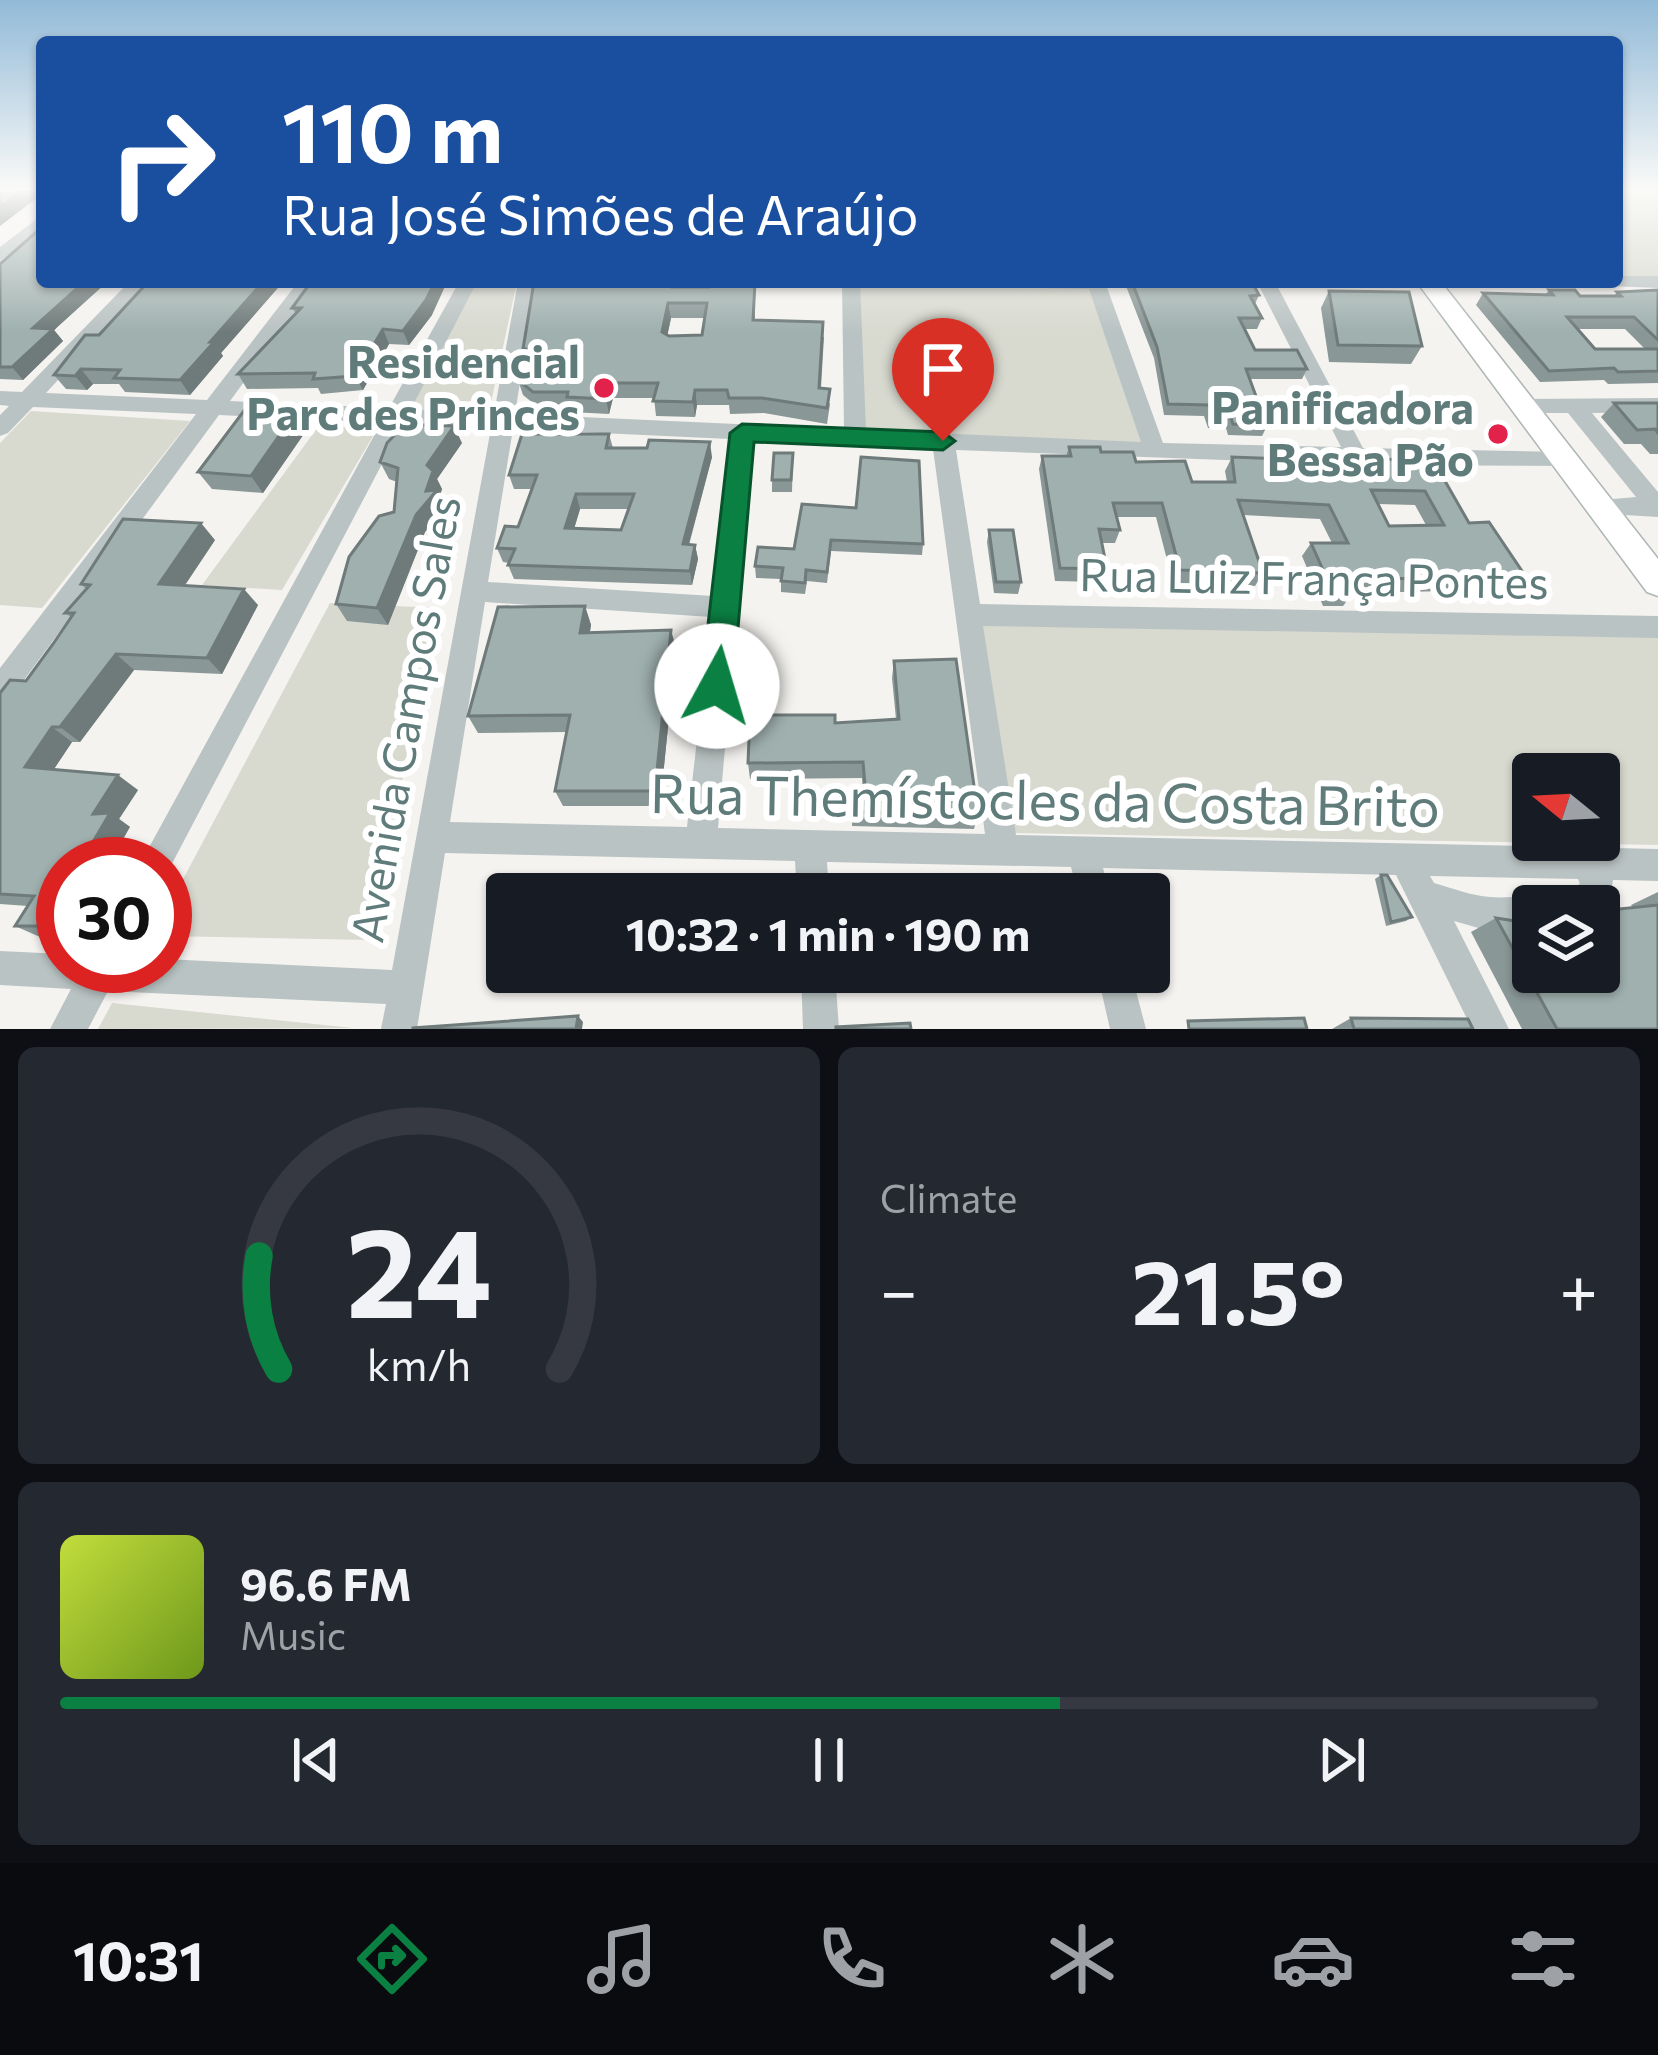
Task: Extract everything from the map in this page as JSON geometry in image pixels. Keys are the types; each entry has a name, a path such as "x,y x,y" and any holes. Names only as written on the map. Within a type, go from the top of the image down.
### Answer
{"main road":[{"path":"1434,288 1658,583"}],"street":[{"path":"0,256 23,236"},
{"path":"1623,282 1658,282"},
{"path":"0,428 133,288"},
{"path":"0,690 303,288"},
{"path":"171,837 464,288"},
{"name":"Avenida Campos Sales","path":"399,1029 526,288"},
{"path":"851,288 855,437"},
{"path":"1098,288 1155,451"},
{"path":"1269,288 1357,457"},
{"path":"0,398 1155,451 1562,460"},
{"path":"1524,406 1658,405"},
{"path":"1574,406 1657,507"},
{"path":"701,846 742,433"},
{"path":"943,441 1002,846"},
{"path":"1599,507 1657,507"},
{"path":"473,591 725,607"},
{"name":"Rua Luiz França Pontes","path":"968,614 1658,627"},
{"name":"Rua Themístocles da Costa Brito","path":"430,837 810,848 1002,846 1658,865"},
{"path":"810,848 812,873"},
{"path":"1082,849 1088,873"},
{"path":"1405,860 1491,1029"},
{"path":"1586,863 1597,885"},
{"path":"1424,897 1490,914 1512,911"},
{"path":"0,968 36,969"},
{"path":"192,975 406,988"},
{"path":"68,1029 88,993"},
{"path":"819,993 821,1029"},
{"path":"1119,993 1128,1029"}],"shaded area":[{"path":"1623,236 1658,236 1658,283 1623,283"},
{"path":"474,288 516,288 489,412 409,409"},
{"path":"851,288 1097,288 1155,451 855,437"},
{"path":"31,411 190,421 42,608 0,605 0,443"},
{"path":"379,426 282,590 202,585 318,427"},
{"path":"330,603 437,608 370,940 192,937 192,862"},
{"path":"982,625 1658,632 1658,845 1620,844 1620,753 1512,753 1512,842 1012,833"},
{"path":"112,1003 353,1028 98,1029"}],"building":[{"path":"36,236 36,288 77,288 33,328 53,329 12,367 0,367 0,264"},
{"path":"142,288 258,288 180,380 114,378 120,370 81,369 75,376 54,375 85,335 99,335"},
{"path":"307,288 432,288 403,331 383,329 355,376 313,379 315,373 238,374 301,308 292,308"},
{"path":"533,288 755,288 753,320 823,322 819,388 830,389 827,408 729,398 727,390 695,390 693,402 653,401 658,383 609,383 606,399 533,392 518,380 528,349 523,349","holes":["668,303 707,303 702,335 662,332"]},
{"path":"1134,288 1255,288 1259,295 1250,296 1262,318 1239,318 1255,350 1297,350 1307,369 1246,369 1267,426 1233,424 1231,418 1212,417 1209,405 1168,404 1157,347"},
{"path":"1549,290 1621,296 1617,292 1658,290 1658,340 1634,317 1567,317 1595,349 1658,349 1658,371 1549,371 1483,293 1553,295"},
{"path":"1329,291 1409,292 1422,346 1338,345"},
{"path":"1614,403 1658,403 1658,433 1637,430"},
{"path":"246,408 297,410 251,476 198,472"},
{"path":"405,424 454,426 427,465 433,471 426,491 437,490 416,515 377,608 336,604 349,557 379,516 394,512 398,468 380,462 387,443"},
{"path":"522,434 609,434 606,448 647,448 649,440 710,442 683,544 695,545 690,571 508,565 515,549 497,548 505,526 518,527 537,475 509,475","holes":["576,494 634,494 621,530 565,528"]},
{"path":"1069,447 1100,447 1101,452 1133,452 1136,462 1185,461 1192,482 1235,482 1232,457 1313,460 1317,467 1370,467 1366,459 1433,460 1469,523 1489,522 1526,577 1464,584 1460,577 1347,580 1353,593 1333,592 1311,543 1348,543 1329,505 1238,500 1263,573 1180,570 1162,503 1113,503 1120,530 1099,529 1107,569 1060,568 1042,456 1071,456","holes":["1371,490 1425,491 1444,525 1389,526"]},
{"path":"774,453 793,453 791,480 772,480"},
{"path":"861,457 919,461 923,544 831,540 827,572 806,570 805,583 781,581 783,568 755,566 758,547 794,549 802,504 856,508"},
{"path":"123,519 201,523 159,584 244,589 207,658 116,654 60,727 52,727 25,767 118,775 93,814 110,813 96,837 36,837 36,926 15,926 34,896 0,894 0,693 10,680 26,681 74,613 65,613 90,585 81,584"},
{"path":"989,530 1013,530 1021,582 996,582"},
{"path":"585,606 580,633 671,630 655,791 555,791 570,715 468,716 498,607"},
{"path":"956,659 978,814 852,812 853,796 866,797 863,762 748,763 750,715 835,715 835,723 899,719 894,661"},
{"path":"1381,875 1387,875 1412,917 1391,922"},
{"path":"1658,905 1658,1029 1557,1029 1537,993 1620,993 1620,909"},
{"path":"1496,918 1512,921 1512,947"},
{"path":"578,1016 576,1029 413,1029 413,1028"},
{"path":"1304,1018 1307,1029 1189,1029 1188,1021"},
{"path":"1351,1018 1468,1019 1473,1029 1354,1029"},
{"path":"910,1023 911,1029 836,1029 836,1027"}],"place":[{"name":"Residencial Parc des Princes","path":"604,388"},
{"name":"Panificadora Bessa Pão","path":"1498,434"}],"route":[{"path":"717,686 742,433 943,441"}]}
